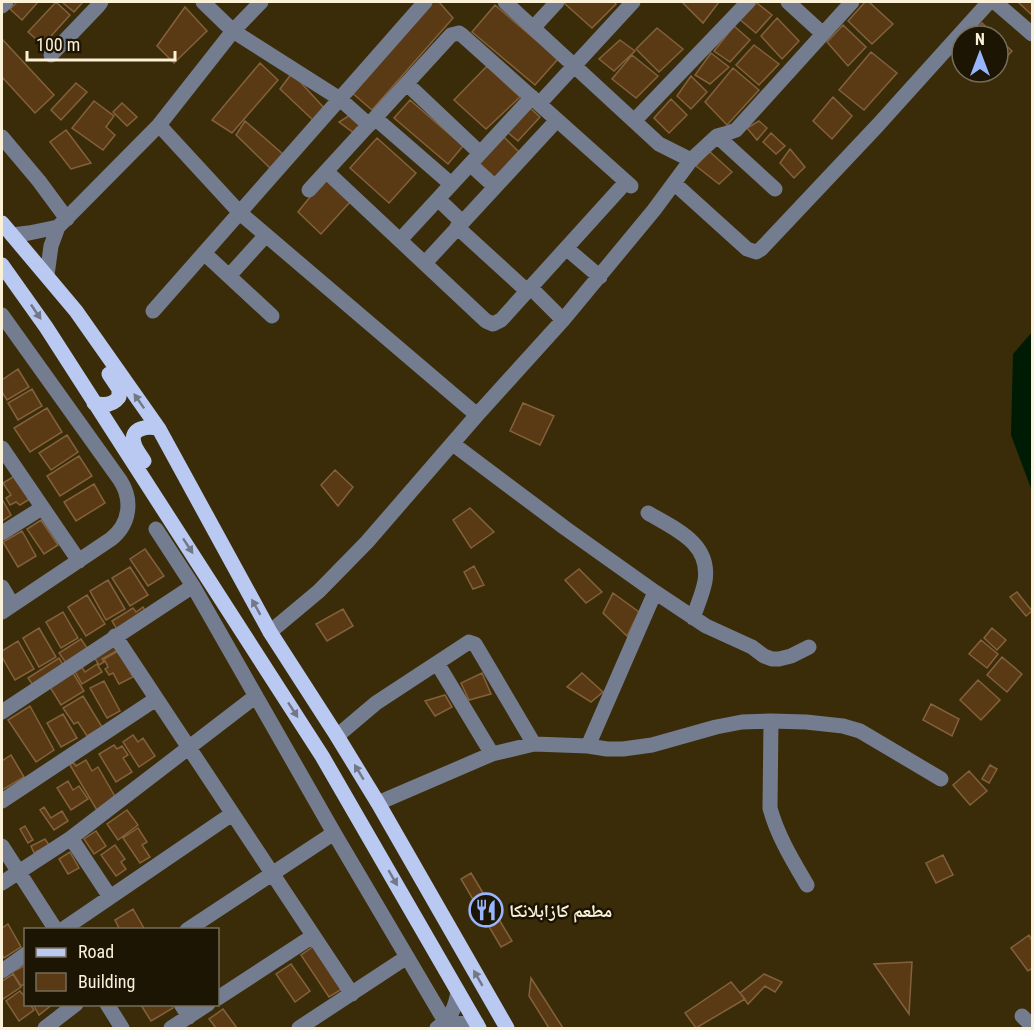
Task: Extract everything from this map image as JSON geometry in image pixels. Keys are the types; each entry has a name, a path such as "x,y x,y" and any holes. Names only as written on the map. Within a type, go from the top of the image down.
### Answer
{"main road":[{"path":"7,229 92,334 159,429 270,632 378,803 507,1029"},
{"path":"4,272 40,318 322,756 478,1026"},
{"path":"92,334 97,355 120,394 118,399 111,404 94,403"},
{"path":"159,429 150,426 141,428 135,433 133,440 135,447 170,501 172,521"}],"street":[{"path":"2,6 6,2"},
{"path":"51,55 101,2"},
{"path":"203,2 233,31 340,99 451,184"},
{"path":"47,276 51,246 62,223 159,125 233,31 261,2"},
{"path":"153,311 425,2"},
{"path":"505,2 659,144 691,160"},
{"path":"534,27 557,2"},
{"path":"400,240 475,158 575,65 633,2"},
{"path":"634,121 748,2"},
{"path":"788,2 823,34"},
{"path":"270,632 319,591 367,542 477,415 564,320 654,210 691,160 717,136 736,130 852,2"},
{"path":"674,183 747,249 756,252 870,133 989,2"},
{"path":"995,2 1032,34"},
{"path":"309,190 451,35 459,33 628,184 501,320 496,324 490,324 327,172"},
{"path":"407,84 475,158 495,187"},
{"path":"424,263 557,120"},
{"path":"159,125 240,213 477,415"},
{"path":"717,136 775,189"},
{"path":"2,137 39,181 62,223"},
{"path":"438,199 460,225 564,320"},
{"path":"7,229 29,233 62,223"},
{"path":"229,276 266,235"},
{"path":"566,248 600,277"},
{"path":"204,253 272,316"},
{"path":"2,315 124,486 128,500 128,515 117,535 7,608 2,587"},
{"path":"453,444 565,528 655,592 717,632 752,647 772,659 791,656 809,647"},
{"path":"2,448 79,561"},
{"path":"2,533 42,507"},
{"path":"648,513 689,538 698,548 705,568 705,582 693,618"},
{"path":"156,529 193,586 407,957 441,1026"},
{"path":"2,712 193,586"},
{"path":"588,746 655,592"},
{"path":"115,636 352,994"},
{"path":"337,736 376,703 466,644 472,643 475,644 534,744"},
{"path":"437,663 492,754"},
{"path":"2,883 71,838 256,696"},
{"path":"2,801 156,699"},
{"path":"771,721 770,808 789,853 807,885"},
{"path":"378,803 492,754 534,744 623,749 652,745 742,722 806,722 843,726 860,731 941,779"},
{"path":"65,928 232,814"},
{"path":"190,928 334,833"},
{"path":"71,838 110,897"},
{"path":"2,846 55,928"},
{"path":"219,997 314,936"},
{"path":"2,971 24,955"},
{"path":"299,1029 407,957"},
{"path":"441,1026 454,1008 458,992"},
{"path":"45,1029 75,1006"},
{"path":"108,1006 122,1029"},
{"path":"171,1029 185,1011 204,1006"},
{"path":"441,1026 478,1026"}],"shaded area":[{"path":"1032,332 1032,491 1011,435 1013,354"}],"building":[{"path":"17,2 38,2 22,20 10,9"},
{"path":"56,2 70,15 43,45 28,32"},
{"path":"62,2 83,2 74,12"},
{"path":"430,2 439,2 453,18 372,110 351,92"},
{"path":"613,2 616,4 592,28 564,3"},
{"path":"682,2 719,2 703,23"},
{"path":"865,2 869,2 893,24 872,44 848,21"},
{"path":"1018,2 1032,2 1032,15"},
{"path":"757,3 772,15 756,33 738,18"},
{"path":"495,5 558,59 535,85 472,32"},
{"path":"185,7 207,31 174,63 157,46"},
{"path":"777,18 799,41 782,59 761,36"},
{"path":"843,25 866,47 848,66 827,42"},
{"path":"734,26 750,40 730,62 714,51"},
{"path":"657,28 683,49 659,72 636,49"},
{"path":"2,39 54,95 35,113 2,77"},
{"path":"620,40 635,51 614,71 599,59"},
{"path":"754,45 779,64 759,85 736,65"},
{"path":"871,52 897,73 864,110 839,90"},
{"path":"711,53 729,67 710,84 695,75"},
{"path":"632,55 658,76 636,98 612,79"},
{"path":"260,63 278,80 232,133 212,120"},
{"path":"487,66 520,97 486,129 454,100"},
{"path":"733,68 759,90 727,125 705,102"},
{"path":"292,73 326,110 314,121 280,89"},
{"path":"691,76 707,92 691,109 677,96"},
{"path":"76,83 87,92 61,120 51,110"},
{"path":"833,97 852,116 832,139 813,121"},
{"path":"671,99 687,115 669,133 654,118"},
{"path":"410,100 463,146 448,164 394,118"},
{"path":"94,101 114,116 106,127 115,135 103,150 72,128"},
{"path":"122,103 137,117 127,126 113,112"},
{"path":"528,106 540,117 518,141 506,131"},
{"path":"350,115 362,128 354,133 339,122"},
{"path":"245,121 284,155 270,168 236,135"},
{"path":"759,121 767,128 757,140 747,128"},
{"path":"66,130 91,163 71,169 50,142"},
{"path":"771,133 785,146 776,154 763,142"},
{"path":"501,134 519,152 493,179 474,162"},
{"path":"377,138 416,173 389,203 350,168"},
{"path":"790,149 805,167 794,178 780,163"},
{"path":"709,151 732,172 719,184 696,166"},
{"path":"325,178 351,201 321,234 298,212"},
{"path":"18,369 29,387 7,400 2,392 2,380"},
{"path":"32,389 42,406 18,420 8,403"},
{"path":"523,403 554,416 540,445 510,431"},
{"path":"47,408 62,432 30,452 14,428"},
{"path":"67,435 78,452 51,470 39,453"},
{"path":"79,456 92,476 60,496 47,476"},
{"path":"335,470 353,487 338,506 321,485"},
{"path":"18,474 33,497 20,505 16,502 10,505 6,498 11,495 3,483"},
{"path":"94,484 105,503 76,521 64,502"},
{"path":"2,499 11,515 2,521"},
{"path":"470,508 494,532 471,548 453,520"},
{"path":"41,520 58,545 44,554 27,529"},
{"path":"22,531 36,556 18,567 3,542"},
{"path":"145,549 164,576 148,586 130,559"},
{"path":"474,566 484,585 473,589 464,572"},
{"path":"130,567 148,595 130,606 112,578"},
{"path":"579,569 602,592 586,603 565,580"},
{"path":"108,580 125,609 106,620 90,591"},
{"path":"1017,592 1032,611 1026,616 1010,597"},
{"path":"613,593 639,612 627,636 603,613"},
{"path":"87,595 105,624 86,636 68,607"},
{"path":"143,607 147,614 118,631 112,621 133,608 136,612"},
{"path":"343,609 353,626 327,641 316,624"},
{"path":"63,612 78,638 61,648 46,622"},
{"path":"39,628 56,657 39,667 23,638"},
{"path":"992,628 1006,640 997,650 984,638"},
{"path":"81,639 87,648 66,663 59,653"},
{"path":"981,640 998,654 987,668 969,654"},
{"path":"18,641 34,669 15,680 2,657 2,651"},
{"path":"116,645 118,650 102,659 104,662 99,665 94,657"},
{"path":"118,651 133,677 119,684 113,673 109,675 105,669 108,667 104,659"},
{"path":"1002,657 1022,674 1007,692 987,675"},
{"path":"59,658 65,668 35,688 28,678"},
{"path":"97,664 102,672 82,684 74,670 81,666 85,672"},
{"path":"73,673 84,691 61,705 50,687"},
{"path":"482,673 491,694 469,700 461,683"},
{"path":"582,673 603,692 591,702 567,687"},
{"path":"978,680 1000,700 981,720 960,700"},
{"path":"104,681 120,711 107,718 90,688"},
{"path":"445,695 452,707 435,716 425,701"},
{"path":"83,696 102,727 87,736 78,722 74,724 63,708"},
{"path":"931,704 959,719 952,736 923,720"},
{"path":"30,706 54,750 36,762 8,720"},
{"path":"63,714 77,738 61,747 47,723"},
{"path":"133,735 138,742 143,738 155,756 139,767 123,742"},
{"path":"114,745 117,749 122,746 128,755 123,758 132,772 116,782 99,754"},
{"path":"11,755 24,777 2,790 2,761"},
{"path":"86,760 92,771 98,767 117,800 98,812 70,765 73,762 76,766"},
{"path":"990,765 997,769 989,783 982,779"},
{"path":"969,771 987,791 970,805 953,785"},
{"path":"68,781 73,790 79,786 88,799 71,810 57,788"},
{"path":"44,807 51,818 62,811 68,821 54,830 40,810"},
{"path":"127,810 138,825 118,840 107,824"},
{"path":"25,826 33,840 28,843 20,829"},
{"path":"138,828 147,842 142,845 150,857 140,863 123,838"},
{"path":"96,831 106,846 94,854 84,839"},
{"path":"45,839 49,845 34,853 31,846"},
{"path":"115,845 125,859 121,862 126,869 116,876 101,855"},
{"path":"70,852 79,868 68,874 59,859"},
{"path":"943,855 953,875 936,883 926,863"},
{"name":"مطعم كازابلانكا","path":"471,873 512,941 501,947 461,879"},
{"path":"133,909 144,928 119,928 115,920"},
{"path":"8,924 21,947 4,958 2,928"},
{"path":"1029,935 1032,941 1032,968 1028,971 1011,948"},
{"path":"314,946 342,989 329,997 301,955"},
{"path":"912,962 909,1014 874,964"},
{"path":"291,964 310,991 295,1002 276,974"},
{"path":"24,966 24,984 21,986 12,972"},
{"path":"13,974 21,987 3,999 2,981"},
{"path":"764,974 782,982 775,992 765,986 748,1004 740,993"},
{"path":"531,978 563,1028 549,1028 529,996"},
{"path":"731,982 745,999 696,1028 685,1013"},
{"path":"20,991 24,996 24,1006 31,1006 34,1010 19,1021 6,1001"},
{"path":"34,1006 50,1006 39,1015"},
{"path":"142,1006 172,1006 173,1008 151,1021"},
{"path":"223,1009 237,1028 216,1028 209,1019"}],"place":[{"name":"مطعم كازابلانكا","path":"486,910"}]}
